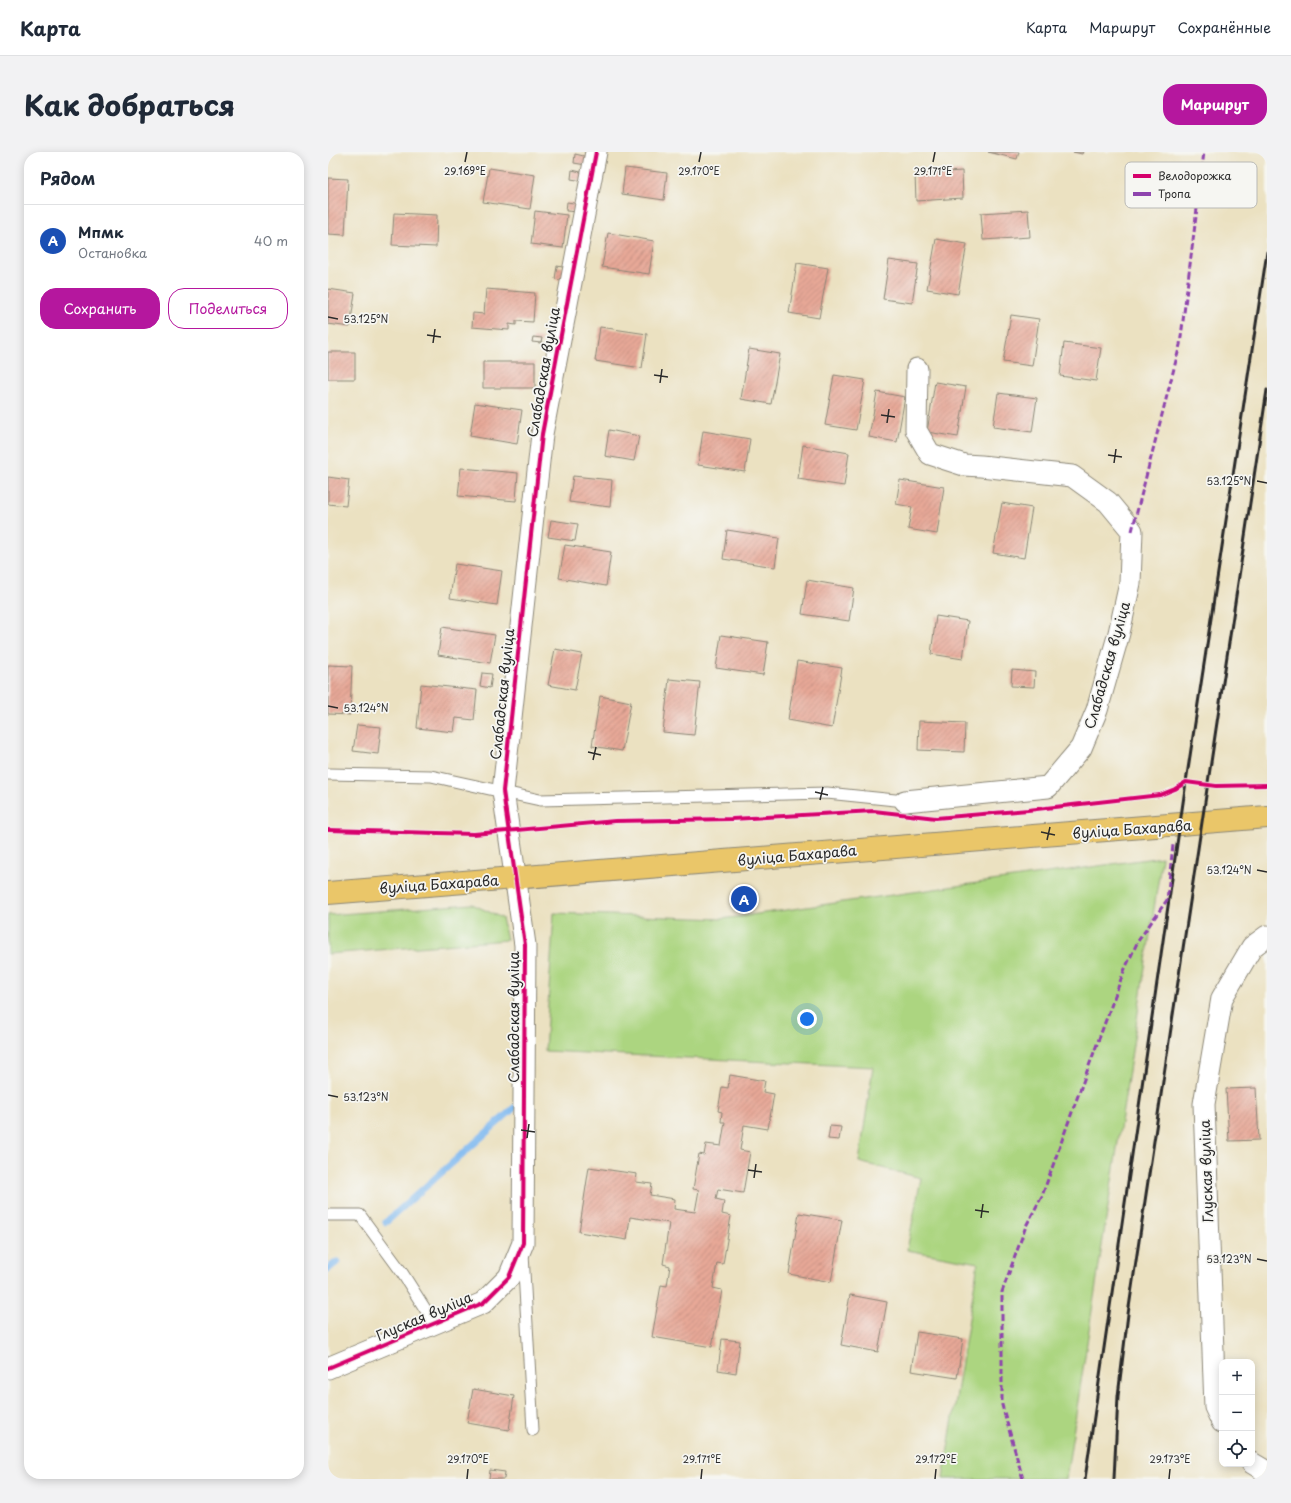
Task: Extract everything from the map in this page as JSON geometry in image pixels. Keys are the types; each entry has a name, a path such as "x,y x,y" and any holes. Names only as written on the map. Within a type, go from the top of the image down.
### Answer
{"main road":[{"name":"вуліца Бахарава","path":"328,893 1267,818"}],"street":[{"name":"Слабадская вуліца","path":"523,1243 525,945 503,791 542,434 596,152"},
{"name":"Слабадская вуліца","path":"905,801 1048,787 1081,748 1097,710 1119,633 1130,583 1132,531 1108,502 1072,476 964,465 930,454 916,430 917,369"},
{"name":"Глуская вуліца","path":"1219,1416 1214,1407 1204,1104 1222,998 1252,947 1267,936"},
{"name":"Глуская вуліца","path":"328,1368 483,1303 509,1277 523,1243"},
{"path":"1255,1465 1267,1472"}],"lane":[{"path":"328,774 431,776 540,800 827,793 905,801"},
{"path":"328,1215 360,1215 401,1271 434,1323"},
{"path":"523,1243 533,1430"}],"green space":[{"path":"1162,857 1066,1479 943,1479 978,1263 907,1250 921,1178 859,1162 873,1067 545,1051 554,913 722,919"},
{"path":"472,904 502,918 507,940 328,954 328,915"}],"building":[{"path":"988,152 1019,152 1017,159"},
{"path":"575,154 588,157 586,165 574,163"},
{"path":"489,168 535,175 530,209 483,202"},
{"path":"625,168 667,173 664,200 622,194"},
{"path":"572,170 585,173 583,181 571,179"},
{"path":"962,171 963,198 916,201 915,174"},
{"path":"328,178 348,179 345,235 328,234"},
{"path":"567,202 580,204 579,212 566,211"},
{"path":"1028,210 1030,237 983,240 981,213"},
{"path":"535,211 567,215 563,248 531,244"},
{"path":"394,213 437,215 436,247 392,245"},
{"path":"608,233 654,241 649,274 602,267"},
{"path":"936,239 967,244 958,294 927,289"},
{"path":"889,260 918,264 912,303 883,299"},
{"path":"797,263 828,268 819,318 789,313"},
{"path":"557,266 568,268 565,281 555,279"},
{"path":"328,289 355,293 350,327 328,324"},
{"path":"486,289 535,293 533,322 516,321 516,325 509,324 509,330 472,327 473,313 484,314"},
{"path":"1011,315 1039,319 1032,366 1003,362"},
{"path":"600,327 647,334 642,368 595,361"},
{"path":"533,337 542,338 541,343 532,342"},
{"path":"1064,343 1101,348 1096,381 1060,376"},
{"path":"749,349 780,354 771,404 741,399"},
{"path":"328,352 355,352 355,379 328,379"},
{"path":"483,362 535,362 535,388 483,388"},
{"path":"834,375 865,380 856,430 825,425"},
{"path":"935,382 966,387 958,437 927,432"},
{"path":"877,392 905,397 897,442 869,437"},
{"path":"998,393 1037,398 1032,432 993,427"},
{"path":"475,403 522,410 517,444 470,436"},
{"path":"609,430 639,436 634,461 605,456"},
{"path":"703,431 750,439 745,472 698,465"},
{"path":"803,445 849,453 844,486 798,479"},
{"path":"461,468 518,473 516,501 458,496"},
{"path":"573,476 612,480 610,507 569,502"},
{"path":"328,477 349,480 346,506 328,504"},
{"path":"900,480 944,487 937,534 908,529 912,507 896,504"},
{"path":"1002,503 1032,508 1024,558 993,553"},
{"path":"551,520 578,524 575,541 548,537"},
{"path":"727,530 779,538 775,567 723,559"},
{"path":"565,545 611,552 606,586 559,578"},
{"path":"455,564 502,571 497,605 450,598"},
{"path":"807,580 854,588 849,621 802,614"},
{"path":"936,616 968,621 963,659 931,654"},
{"path":"442,627 495,635 490,663 438,655"},
{"path":"721,635 768,642 763,675 716,668"},
{"path":"555,649 582,654 575,690 548,685"},
{"path":"797,661 842,668 832,728 788,720"},
{"path":"328,665 352,666 350,715 328,714"},
{"path":"1012,670 1035,672 1034,687 1011,686"},
{"path":"482,673 492,674 490,688 480,686"},
{"path":"669,679 700,682 694,735 663,732"},
{"path":"421,684 477,690 474,720 456,718 454,732 417,728"},
{"path":"600,696 631,702 622,751 592,746"},
{"path":"919,721 965,723 964,752 918,750"},
{"path":"357,725 381,727 378,754 353,751"},
{"path":"730,1075 765,1081 763,1092 774,1094 768,1129 744,1125 740,1150 750,1152 743,1193 718,1189 716,1199 724,1201 722,1214 731,1216 723,1264 717,1263 713,1288 722,1290 712,1347 652,1337 661,1285 667,1286 670,1266 663,1264 669,1223 630,1217 627,1240 579,1232 589,1167 637,1174 636,1182 652,1184 650,1195 675,1199 674,1209 695,1212 699,1190 693,1189 699,1154 704,1155 706,1144 721,1146 725,1122 721,1122 722,1112 718,1111 722,1087 728,1088"},
{"path":"1256,1088 1259,1140 1229,1141 1226,1089"},
{"path":"830,1126 841,1127 839,1140 828,1139"},
{"path":"799,1213 842,1220 831,1282 789,1274"},
{"path":"850,1295 887,1302 878,1352 841,1345"},
{"path":"917,1332 963,1339 957,1378 911,1371"},
{"path":"722,1339 740,1341 736,1373 718,1370"},
{"path":"473,1389 514,1396 509,1430 467,1423"},
{"path":"490,1470 505,1472 504,1479 489,1479"}],"waterway":[{"path":"386,1222 514,1108"},
{"path":"328,1269 337,1262"}],"railway":[{"path":"1085,1479 1186,782 1267,252"},
{"path":"1114,1479 1118,1396 1128,1314 1267,390"}],"marked path":[{"path":"1203,162 1204,152"},
{"path":"1132,531 1180,345 1197,208"},
{"path":"1023,1479 1002,1405 1002,1292 1026,1226 1042,1196 1124,971 1138,941 1167,900 1173,845"}],"cycle path":[{"path":"328,1368 483,1303 509,1277 523,1243 525,945 503,791 542,434 596,152"},
{"path":"328,830 474,834 615,821 732,819 874,811 936,818 1028,810 1160,795 1175,789 1186,782 1216,786 1267,785"}],"place":[{"name":"Мпмк","path":"744,899"}]}
